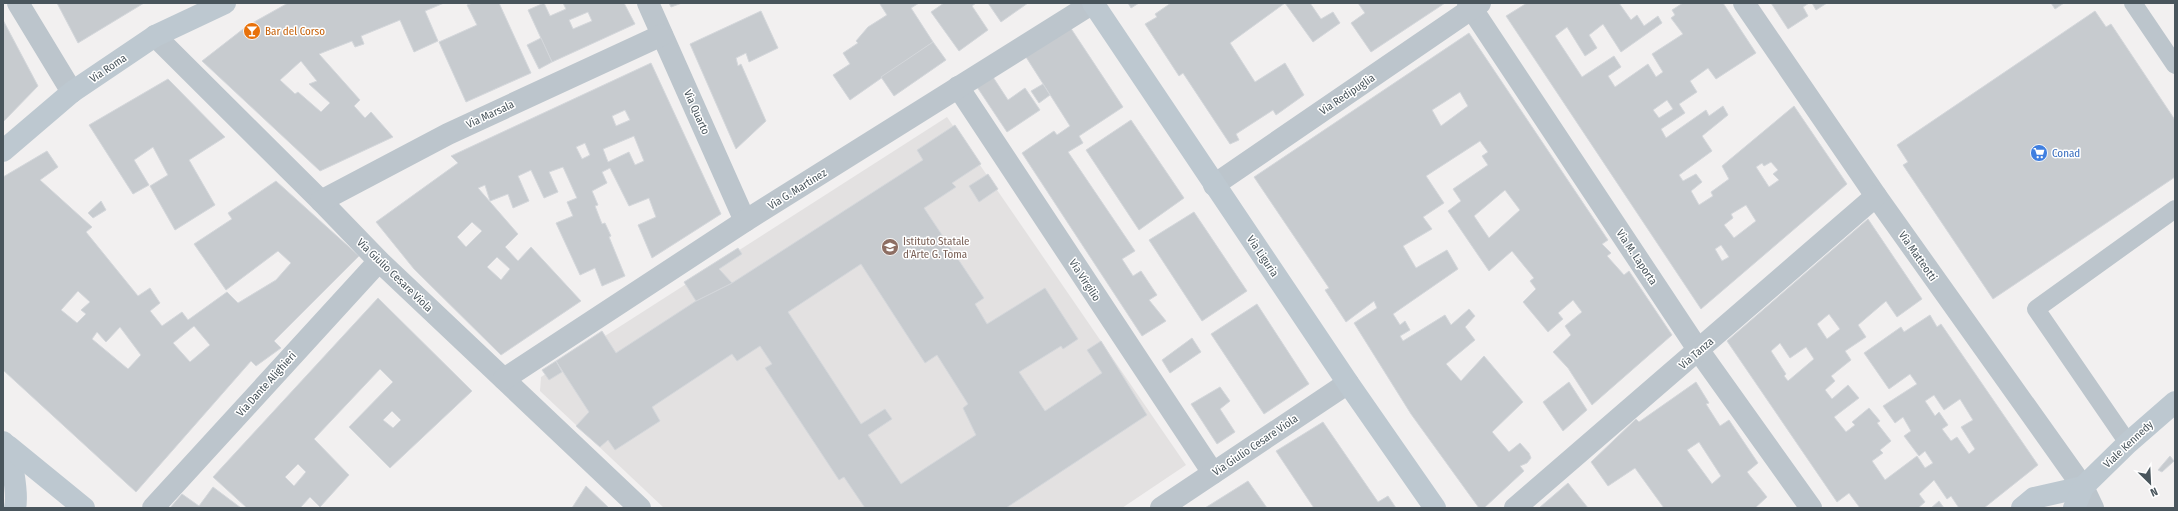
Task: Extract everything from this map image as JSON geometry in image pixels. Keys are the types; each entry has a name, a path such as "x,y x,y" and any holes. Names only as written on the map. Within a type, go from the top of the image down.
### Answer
{"street":[{"path":"18,3 72,92"},
{"name":"Via Roma","path":"3,151 72,92 155,36 225,3"},
{"name":"Via Quarto","path":"648,3 745,221"},
{"name":"Via G. Martinez","path":"504,379 745,221 1093,3"},
{"name":"Via Liguria","path":"1093,3 1348,383 1435,508"},
{"name":"Via Matteotti","path":"1744,3 1876,196 2083,487 2093,508"},
{"name":"Via Redipuglia","path":"1214,185 1473,5"},
{"name":"Via M. Laporta","path":"1473,5 1699,351 1811,508"},
{"name":"Via Marsala","path":"322,201 448,134 662,35"},
{"name":"Via Giulio Cesare Viola","path":"155,36 322,201 379,261 640,508"},
{"name":"Via Virgilio","path":"958,87 1213,473"},
{"name":"Via Tanza","path":"1515,508 1699,351 1876,196"},
{"name":"Via Dante Alighieri","path":"153,508 379,261"},
{"name":"Via Giulio Cesare Viola","path":"1161,508 1348,383"},
{"name":"Viale Kennedy","path":"2074,508 2083,487 2128,443 2175,402"},
{"path":"5,444 12,471 15,508"},
{"path":"5,444 84,508"},
{"path":"2022,508 2034,498 2083,487"}],"lane":[{"path":"2133,3 2175,65"},
{"path":"2128,443 2036,309 2175,209"}],"shaded area":[{"name":"Istituto Statale d'Arte G. Toma","path":"947,117 1186,465 1122,508 664,508 540,391 541,377"}],"building":[{"path":"57,3 144,3 78,43"},
{"path":"288,3 444,3 425,11 438,41 414,52 400,20 361,36 364,44 355,47 352,41 319,54 360,100 354,106 365,118 371,112 393,137 320,171 202,61 247,26","holes":["301,61 317,81 309,84 330,103 321,112 298,92 295,94 280,80"]},
{"path":"473,3 499,3 531,73 466,102 439,42 477,25 467,5"},
{"path":"544,3 550,16 566,9 563,3 624,3 635,24 552,62 528,10","holes":["588,12 592,21 573,29 569,20"]},
{"path":"669,3 682,3 671,7"},
{"path":"919,3 911,8 933,42 850,100 833,75 850,64 843,53 858,43 856,41 868,27 887,15 880,4"},
{"path":"944,3 976,3 972,6 988,30 959,51 931,12"},
{"path":"988,3 1028,3 1001,22"},
{"path":"1128,3 1139,3 1131,8"},
{"path":"1171,3 1285,3 1230,43 1255,82 1285,63 1304,95 1276,115 1273,110 1236,134 1239,140 1230,144 1183,73 1179,76 1145,24 1157,17 1155,14"},
{"path":"1285,3 1310,3 1321,19 1333,12 1340,23 1313,42"},
{"path":"1358,3 1445,3 1371,52 1351,23 1365,13"},
{"path":"1527,3 1619,3 1631,20 1637,15 1644,26 1658,16 1662,23 1621,52 1603,24 1589,35 1597,48 1585,56 1567,27 1555,36 1582,77 1614,56 1621,67 1608,76 1615,87 1648,64 1656,77 1663,72 1652,54 1683,34 1671,18 1675,15 1672,10 1683,3 1723,3 1756,53 1716,79 1708,68 1690,81 1697,92 1679,104 1685,113 1661,129 1666,138 1706,110 1709,116 1723,106 1728,115 1702,136 1712,151 1679,175 1683,181 1696,174 1702,182 1691,191 1699,205 1713,196 1711,192 1729,179 1722,166 1794,106 1847,184 1701,309 1506,16","holes":["1667,100 1673,109 1659,118 1653,110","1771,162 1778,170 1773,174 1779,180 1769,187 1756,167 1762,163 1764,166","1746,205 1756,221 1734,238 1724,225 1733,218 1731,214","1721,245 1729,257 1722,261 1715,249"]},
{"path":"1771,3 1809,3 1803,7 1808,16 1788,29"},
{"path":"1812,3 1827,3 1816,10"},
{"path":"2051,3 2064,3 2055,9"},
{"path":"761,11 778,48 749,62 746,53 736,58 738,66 741,64 766,121 736,149 690,44"},
{"name":"Conad","path":"2095,11 2106,27 2111,24 2175,120 2175,177 1993,299 1903,165 1908,162 1897,145"},
{"path":"3,20 38,86 3,122"},
{"path":"1070,27 1123,107 1079,136 1083,143 1068,152 1135,251 1122,259 1133,276 1141,271 1157,295 1149,300 1166,321 1142,336 1022,153 1054,131 1057,135 1070,126 1026,57"},
{"path":"1469,33 1608,240 1602,244 1611,253 1607,256 1624,275 1629,271 1672,335 1592,405 1568,368 1553,352 1571,335 1565,326 1582,312 1573,300 1558,313 1563,319 1548,332 1523,302 1536,289 1530,281 1534,278 1512,251 1489,271 1448,211 1461,201 1453,189 1488,165 1482,156 1488,152 1480,141 1426,176 1444,203 1423,217 1432,229 1403,246 1416,268 1447,250 1458,269 1393,314 1400,325 1405,321 1410,330 1400,336 1403,341 1445,315 1451,325 1469,309 1475,316 1465,327 1475,340 1446,364 1461,381 1484,356 1523,402 1492,432 1509,452 1520,443 1529,453 1531,458 1527,463 1520,466 1524,471 1484,508 1479,508 1411,414 1354,323 1377,308 1374,301 1346,322 1325,290 1329,288 1254,177","holes":["1460,92 1468,106 1441,126 1432,110","1505,190 1520,210 1489,238 1474,216"]},
{"path":"541,38 552,62 539,69 527,45"},
{"path":"933,42 946,60 894,96 881,77"},
{"path":"651,63 721,214 652,258 638,225 656,217 649,198 629,206 610,168 602,172 607,183 592,191 598,205 595,206 602,224 605,223 611,236 609,237 625,276 602,286 595,268 580,275 556,223 573,216 567,202 577,198 563,167 549,172 558,192 544,198 531,170 518,176 529,201 513,208 508,194 490,201 485,185 478,188 518,234 505,247 518,261 531,247 581,301 501,355 414,269 376,222 458,163 451,156","holes":["625,110 630,120 616,126 612,116","634,136 644,161 635,165 629,152 608,162 603,149","585,143 590,155 582,159 576,147","472,222 482,231 466,247 457,237","497,257 510,269 501,280 487,267"]},
{"path":"993,77 1008,100 1025,88 1040,110 1007,132 977,87"},
{"path":"168,79 225,137 189,160 215,205 175,230 150,186 168,175 153,147 134,160 149,185 133,194 89,125"},
{"path":"1043,84 1050,95 1039,103 1031,91"},
{"path":"1131,120 1184,198 1139,230 1086,150"},
{"path":"955,125 981,164 952,183 956,187 924,208 984,298 975,304 987,324 1045,288 1078,339 1063,349 1061,346 1019,372 1045,411 1102,373 1087,350 1101,341 1147,415 1006,508 865,508 844,477 839,480 765,368 772,364 760,346 737,361 732,354 652,407 660,421 615,450 608,440 600,447 576,426 589,412 556,361 602,331 616,353 696,301 732,283 923,160 917,150","holes":["861,264 925,363 937,355 968,404 963,408 976,435 901,484 868,435 892,419 885,409 861,424 788,312"]},
{"path":"47,151 58,167 40,180 92,227 86,232 138,296 150,288 160,303 150,311 162,326 182,312 188,320 227,292 238,303 276,280 291,263 278,251 226,290 194,244 232,219 228,213 276,181 359,256 274,341 281,348 256,366 251,361 136,492 3,370 3,177","holes":["78,291 90,302 81,310 86,314 77,323 61,310","194,326 210,345 190,362 173,343","120,327 141,355 128,369 92,339 97,332 106,342"]},
{"path":"988,174 998,189 979,202 969,186"},
{"path":"101,201 106,210 93,218 88,213"},
{"path":"1194,212 1247,291 1202,321 1149,240"},
{"path":"1868,219 1922,299 1897,317 1886,301 1858,325 1866,337 1845,351 1851,360 1831,376 1835,381 1825,390 1832,399 1848,385 1859,398 1834,417 1846,432 1855,425 1852,422 1869,408 1880,421 1877,423 1891,441 1880,450 1883,453 1872,461 1885,480 1917,456 1925,468 1933,463 1925,451 1919,456 1904,436 1911,431 1903,417 1895,423 1883,406 1917,384 1910,374 1889,389 1864,353 1901,327 1904,332 1930,315 1937,327 1941,324 2038,465 1984,508 1959,508 1951,496 1947,499 1934,480 1919,494 1925,502 1918,508 1860,508 1849,493 1837,502 1727,341","holes":["1829,314 1840,329 1827,339 1817,324","1780,343 1790,358 1806,347 1814,359 1788,381 1784,376 1786,374 1771,351","1934,395 1944,410 1960,399 1973,420 1961,427 1975,449 1969,454 1957,437 1951,441 1942,429 1948,425 1939,412 1935,416 1925,401"]},
{"path":"738,248 742,254 719,269 732,283 696,301 684,282"},
{"path":"378,298 472,391 390,468 349,427 393,382 380,369 314,439 349,475 320,507 310,497 300,508 247,508 213,477","holes":["392,411 401,420 393,428 383,420","298,464 306,472 294,486 285,477"]},
{"path":"1257,304 1309,384 1264,414 1211,334"},
{"path":"1192,338 1201,352 1170,373 1162,360"},
{"path":"556,361 562,372 549,380 542,370"},
{"path":"1569,382 1587,410 1563,431 1543,402"},
{"path":"1696,382 1709,403 1706,404 1720,426 1729,420 1758,463 1747,472 1767,497 1755,508 1664,508 1635,468 1608,486 1591,462 1636,419 1639,422","holes":["1699,442 1721,476 1712,484 1687,450"]},
{"path":"1220,387 1230,401 1220,409 1235,432 1217,444 1191,404"},
{"path":"1323,422 1378,502 1388,496 1396,508 1314,508 1276,451"},
{"path":"2170,456 2174,461 2162,472 2158,470"},
{"path":"1248,481 1267,508 1205,508"},
{"path":"1568,483 1588,508 1539,508"},
{"path":"586,486 609,508 572,508"},
{"path":"213,487 241,508 170,508 182,494 199,506"},
{"path":"1939,501 1944,508 1931,508"}],"place":[{"name":"Bar del Corso","path":"252,31"},
{"name":"Conad","path":"2039,153"},
{"name":"Istituto Statale d'Arte G. Toma","path":"890,247"}]}
